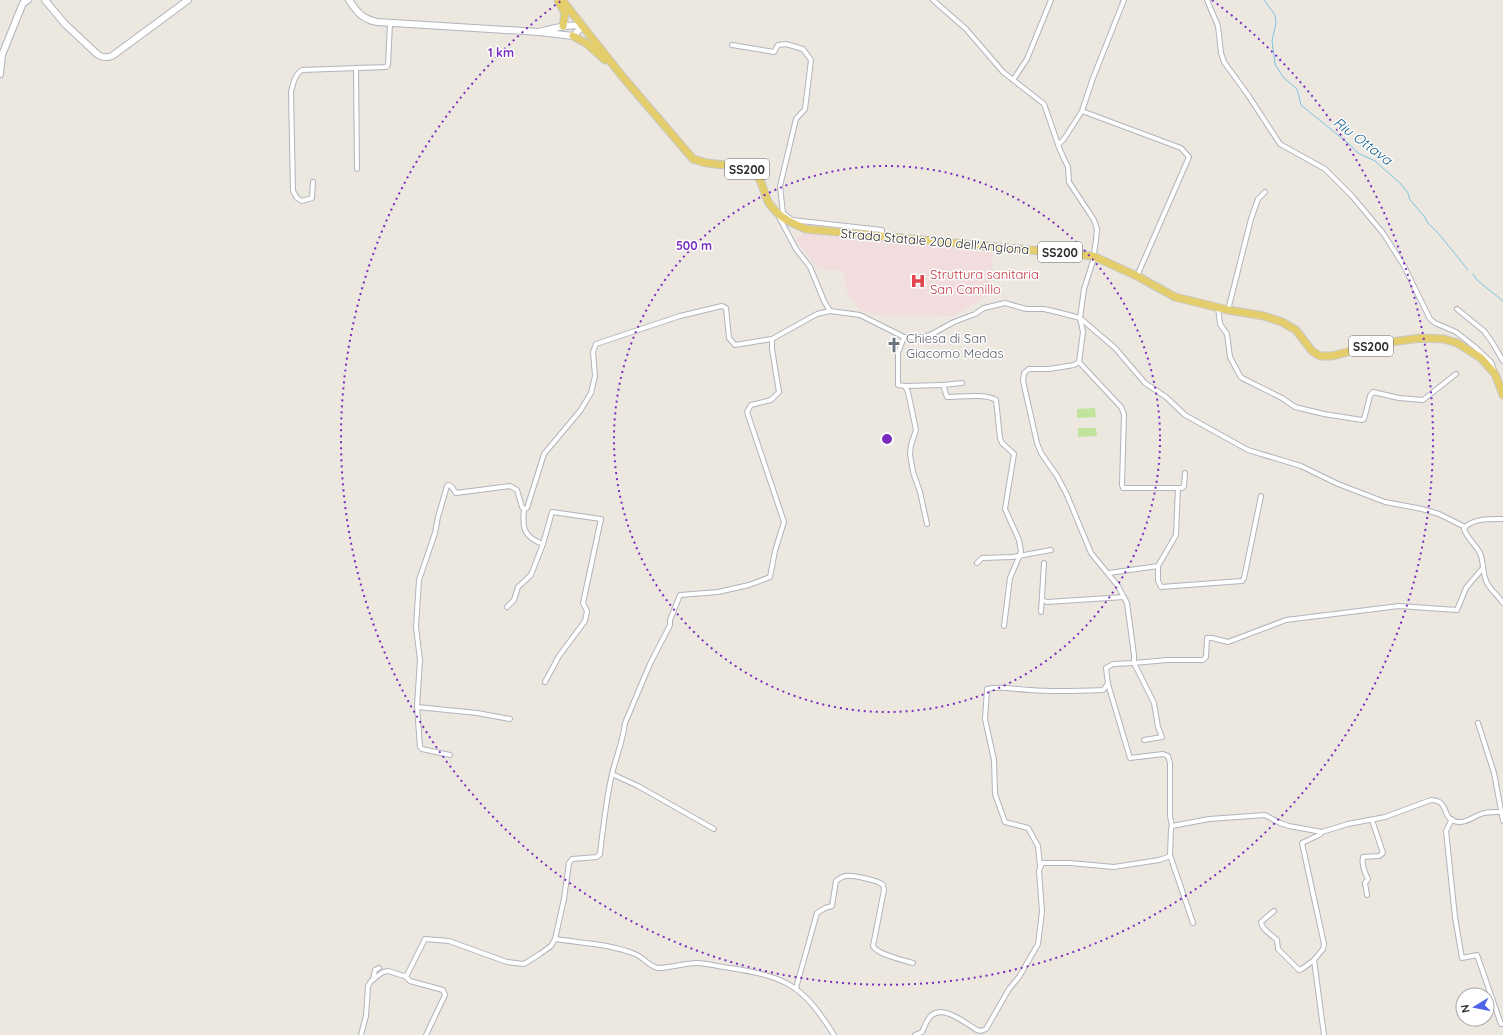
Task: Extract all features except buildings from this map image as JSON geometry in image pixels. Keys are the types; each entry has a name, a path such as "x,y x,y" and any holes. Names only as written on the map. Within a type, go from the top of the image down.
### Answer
{"main road":[{"path":"558,0 566,13 563,26"},
{"name":"Strada Statale 200 dell'Anglona","path":"562,0 622,76 693,159 707,163 742,166 753,171 758,177 768,202 778,214 789,222 806,229 1094,256 1137,276 1174,297 1228,310 1264,316 1282,322 1296,330 1312,351 1320,356 1332,356 1382,343 1422,338 1444,339 1457,343 1481,358 1495,374 1503,395"},
{"path":"573,36 586,43 622,76"}],"street":[{"path":"0,74 2,55 23,3 28,0"},
{"path":"45,0 65,24 97,54 106,58 112,56 188,0"},
{"path":"349,0 358,13 363,17 377,22 539,32 573,36 583,26"},
{"path":"933,0 966,29 1003,72 1044,104 1058,145 1068,167 1069,182 1094,220 1097,229 1096,244 1084,290 1080,318 1083,332 1079,362"},
{"path":"1013,80 1027,58 1051,0"},
{"path":"1058,145 1064,139 1082,111 1093,78 1124,0"},
{"path":"1207,0 1218,26 1221,53 1224,62 1248,95 1280,144 1325,169 1352,196 1392,246 1404,266 1430,319 1435,323 1456,332 1475,347 1491,362 1495,374"},
{"path":"313,182 312,198 302,201 297,198 293,191 291,92 292,85 298,72 302,70 386,67 388,65 390,23"},
{"path":"539,32 563,26 583,26"},
{"path":"732,45 774,52 778,45 786,44 803,49 811,60 805,109 796,119 780,186 783,213 792,220 882,230 882,236"},
{"path":"356,68 357,169"},
{"path":"1082,111 1181,148 1189,157 1137,276"},
{"path":"1228,310 1251,219 1258,199 1265,192"},
{"path":"778,214 796,249 810,267 824,301 830,311"},
{"path":"1084,255 1090,253 1096,244"},
{"path":"1096,244 1097,253 1104,261"},
{"path":"524,509 527,508 544,454 580,411 591,393 596,376 594,352 596,344 680,316 722,306 726,308 729,338 735,345 772,339 817,314 830,311 860,315 904,336 917,338 930,335 975,314 984,308 1005,303 1026,309 1044,309 1080,318 1115,348 1145,383 1166,397 1185,415 1248,450 1301,466 1338,484 1385,502 1439,514 1465,527"},
{"path":"1218,307 1220,324 1227,334 1230,357 1240,376 1282,398 1295,407 1324,414 1362,420 1364,419 1370,396 1373,392 1399,398 1423,400 1456,374"},
{"path":"1457,309 1484,331 1503,361"},
{"path":"904,336 898,353 898,385 943,385 962,383"},
{"path":"405,976 410,972 425,939 449,941 507,962 524,964 551,946 555,939 564,899 569,863 572,859 598,857 600,854 604,815 612,774 624,733 625,723 650,664 670,625 670,620 680,595 718,592 749,585 770,577 775,551 784,522 747,412 751,405 771,400 779,392 772,349 772,339"},
{"path":"1079,362 1121,407 1124,414 1123,488 1182,488 1184,486 1185,473"},
{"path":"1079,362 1074,365 1049,369 1029,369 1024,373 1023,381 1037,443 1041,453 1057,476 1067,495 1091,553 1109,573 1127,603 1134,663 1154,702 1158,727 1162,737 1144,740"},
{"path":"943,385 947,397 982,396 996,400 1000,438 1002,443 1014,454 1014,462 1005,508 1019,540 1021,552 1010,578 1004,626"},
{"path":"905,386 910,400 916,430 911,445 910,454 913,472 920,492 927,524"},
{"path":"450,755 422,749 420,747 417,707 420,660 416,626 419,580 435,533 447,486 451,486 456,493 510,486 517,490 524,509 523,523 527,535 534,541 543,544"},
{"path":"1178,488 1176,535 1158,566 1158,581 1162,587 1242,581 1244,578 1261,496"},
{"path":"506,607 514,600 518,587 531,575 543,544 552,512 600,519 583,603 587,616 585,621 559,656 545,682"},
{"path":"1465,527 1468,524 1486,519 1503,519"},
{"path":"1465,527 1465,534 1479,552 1483,562 1482,569 1487,584 1503,603"},
{"path":"977,564 982,558 1020,555 1051,550"},
{"path":"1041,612 1044,563"},
{"path":"1109,573 1158,566"},
{"path":"1193,923 1170,855 1170,829 1172,826 1170,804 1170,763 1168,756 1163,754 1130,758 1108,684 1106,668 1113,664 1167,660 1203,660 1206,657 1207,638 1228,642 1286,620 1399,606 1457,610 1466,588 1482,569"},
{"path":"1042,600 1047,602 1124,597"},
{"path":"915,1035 922,1032 930,1018 937,1012 950,1014 981,1034 986,1029 1009,989 1019,977 1038,944 1042,912 1038,846 1028,828 1005,822 995,794 994,760 985,719 987,689 996,687 1020,690 1051,691 1103,690 1108,684"},
{"path":"417,707 477,713 510,719"},
{"path":"1478,723 1494,773 1503,821"},
{"path":"612,774 638,786 714,829"},
{"path":"1172,826 1210,819 1265,815 1289,826 1322,832 1348,824 1385,817 1431,800 1438,800 1444,804 1448,817 1454,821 1461,822 1482,814 1502,812"},
{"path":"1452,819 1446,831 1446,838 1455,917 1462,958 1477,955 1501,1024 1503,1024"},
{"path":"1367,895 1364,883 1368,879 1363,867 1363,857 1379,856 1383,853 1372,820"},
{"path":"1274,911 1261,922 1261,926 1277,940 1278,949 1298,970 1302,969 1314,960 1323,949 1324,944 1302,843 1320,836 1322,832"},
{"path":"1040,866 1042,863 1070,862 1114,867 1159,860 1170,855"},
{"path":"796,988 817,913 832,906 836,881 842,876 876,881 883,885 884,890 873,946 877,951 884,954 914,963"},
{"path":"555,939 623,949 639,955 652,966 658,968 687,963 699,963 756,972 784,981 796,988 810,1001 820,1013 834,1035"},
{"path":"1314,960 1324,1035"},
{"path":"373,980 375,970 379,968"},
{"path":"361,1035 366,1016 368,986 383,972 388,971 405,976 410,981 444,991 445,995 426,1035"}],"shaded area":[{"name":"Struttura sanitaria San Camillo","path":"806,232 993,252 991,294 953,316 880,315 860,311 846,290 843,272 816,267 796,239"}],"green space":[{"path":"1095,408 1096,417 1077,418 1077,409"},
{"path":"1078,428 1096,428 1097,436 1078,437"}],"waterway":[{"name":"Riu Ottava","path":"1264,0 1275,15 1276,23 1272,41 1275,64 1283,77 1297,89 1301,105 1358,153 1375,161 1401,184 1408,193 1410,200 1468,270"},
{"name":"Riu Ottava","path":"1473,274 1478,281 1503,301"}],"place":[{"name":"Struttura sanitaria San Camillo","path":"918,281"},
{"name":"Chiesa di San Giacomo Medas","path":"894,345"}]}
